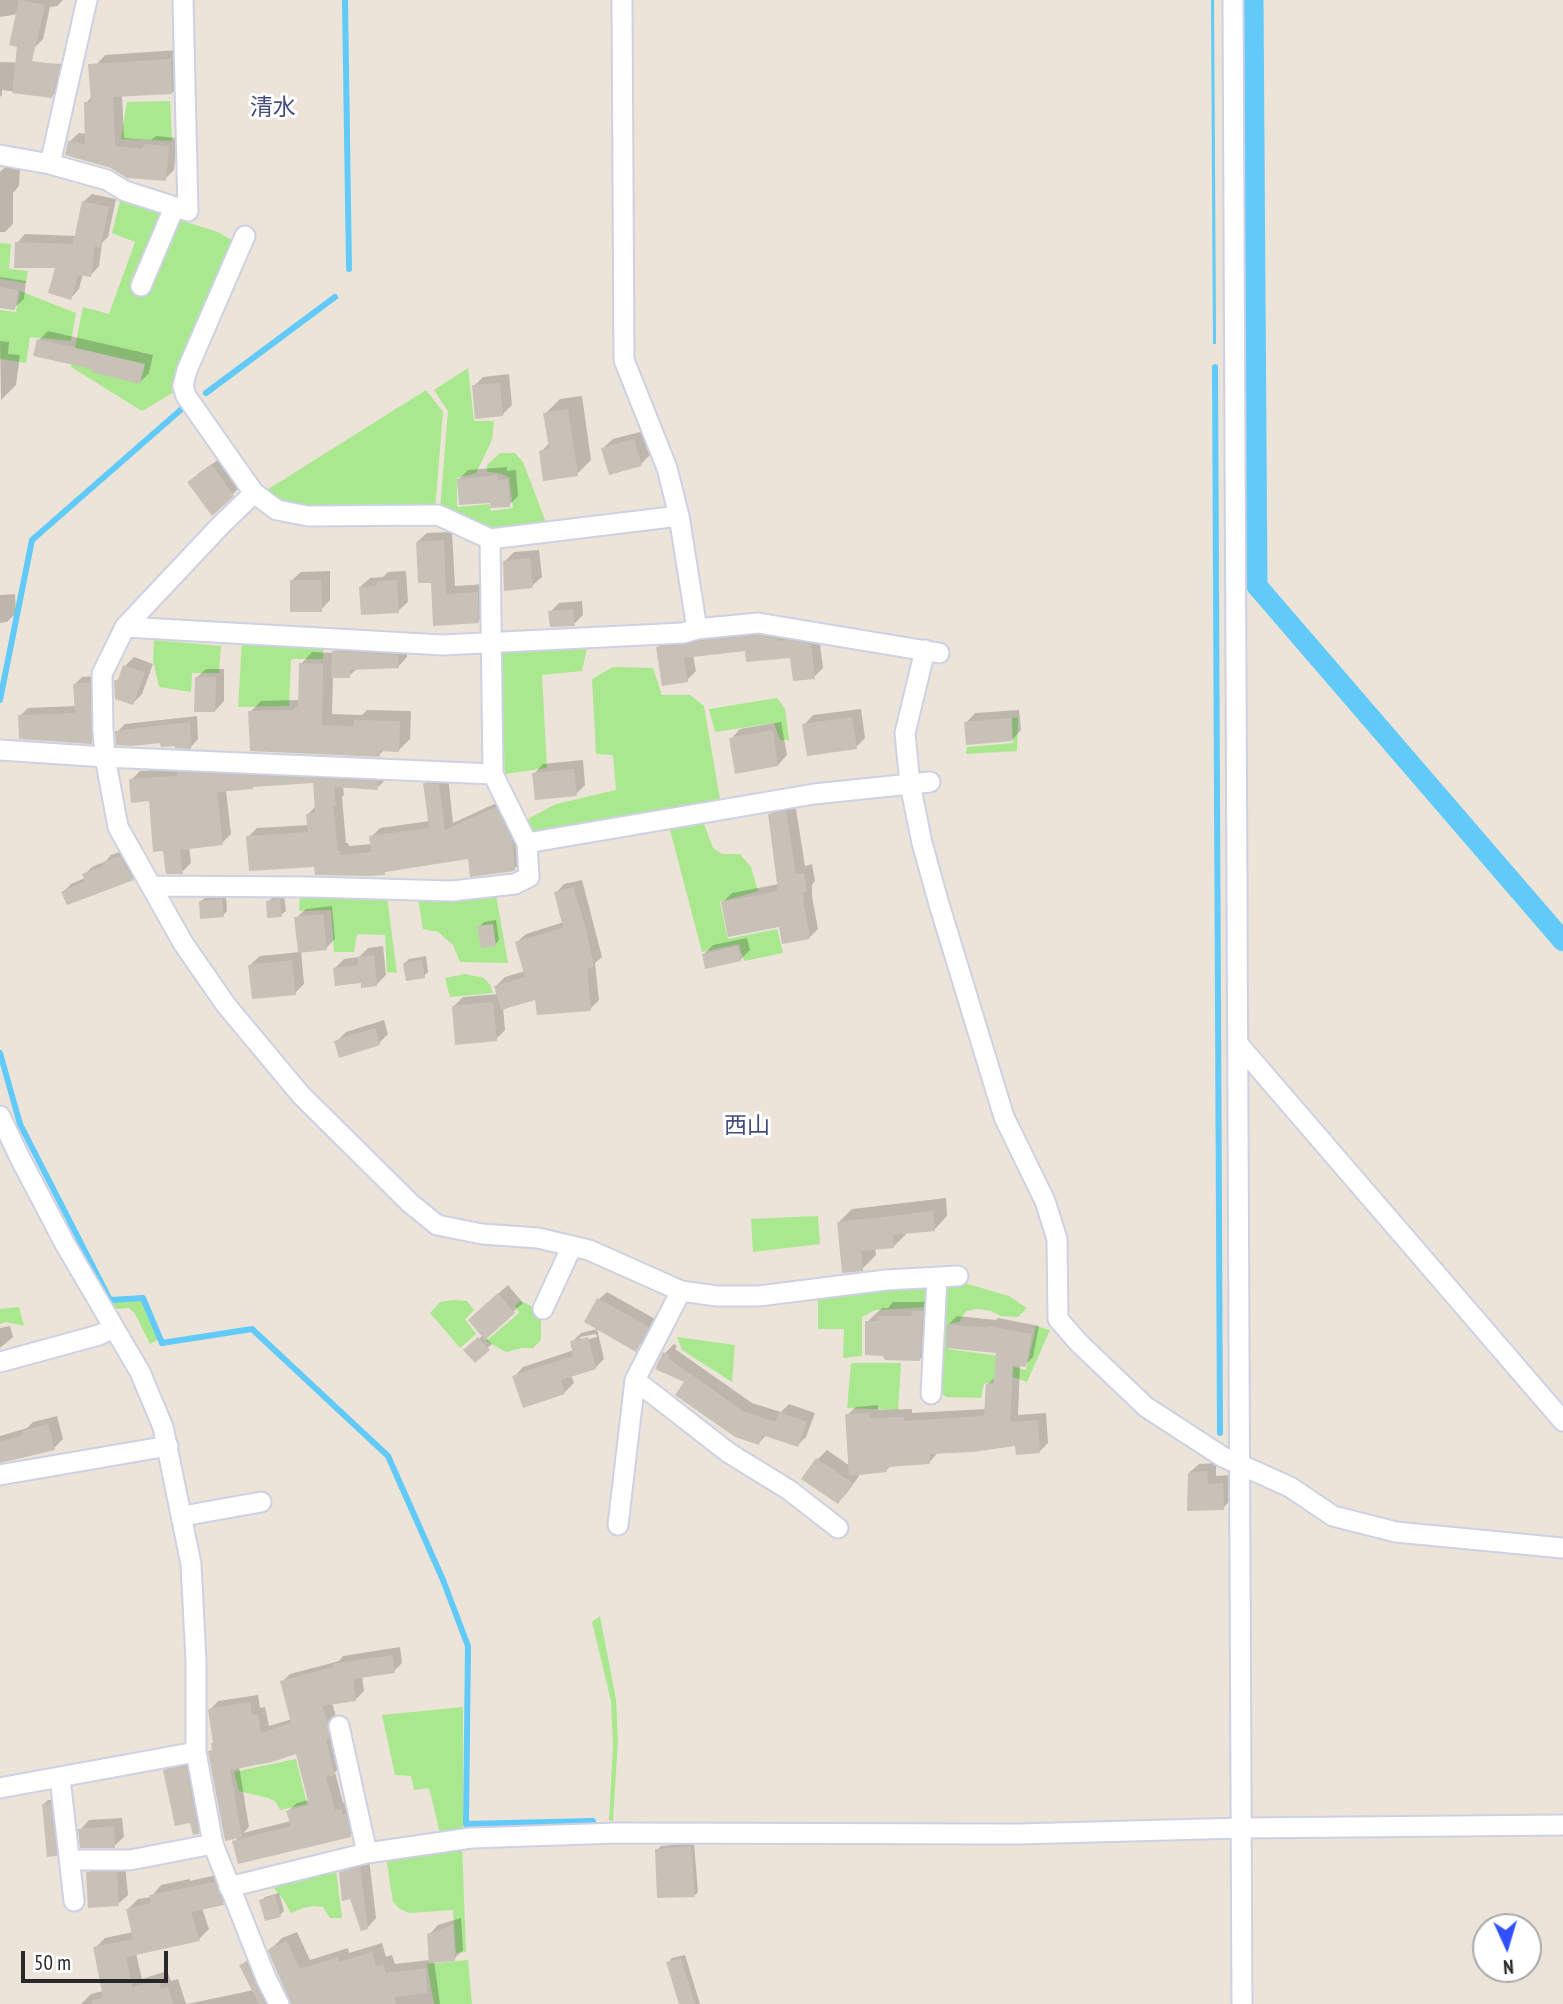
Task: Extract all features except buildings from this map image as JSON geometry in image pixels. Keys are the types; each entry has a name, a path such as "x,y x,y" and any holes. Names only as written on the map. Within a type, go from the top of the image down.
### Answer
{"street":[{"path":"50,164 87,0"},
{"path":"0,155 50,164 107,180 125,191 188,211 183,0"},
{"path":"622,0 624,360 667,468 679,516 697,629"},
{"path":"1233,0 1242,2004"},
{"path":"141,286 174,208"},
{"path":"245,236 187,370 183,386 186,396 254,493 277,510 308,516 439,515 490,539 679,516"},
{"path":"254,493 125,627 103,674 105,757 118,827 183,943 226,1005 301,1095 410,1203 437,1225 482,1234 538,1238 589,1250 681,1291 717,1296 760,1296 886,1280 957,1276"},
{"path":"151,886 452,891 515,884 529,877 527,843 493,774 490,539"},
{"path":"125,627 443,645 683,633 697,629 758,624 932,652 905,733 920,783 922,842 1004,1117 1045,1201 1057,1239 1058,1320 1146,1408 1223,1457 1290,1487 1333,1516 1396,1532 1563,1548"},
{"path":"0,750 493,774"},
{"path":"527,843 814,794 920,783"},
{"path":"1239,1045 1563,1420"},
{"path":"0,1115 65,1244 141,1372 163,1427 191,1564 196,1661 196,1752 214,1844 229,1887 279,2004"},
{"path":"543,1309 572,1246"},
{"path":"931,1394 937,1278"},
{"path":"618,1525 635,1380 681,1291"},
{"path":"0,1362 99,1335 114,1328"},
{"path":"635,1380 729,1453 789,1490 838,1528"},
{"path":"0,1475 168,1446"},
{"path":"183,1516 261,1502"},
{"path":"339,1726 367,1853"},
{"path":"0,1788 196,1752"},
{"path":"60,1778 74,1901"},
{"path":"229,1887 367,1853 471,1838 617,1833 1019,1834 1241,1828 1563,1825"},
{"path":"69,1860 130,1860 214,1844"}],"green space":[{"path":"170,101 172,141 121,139 127,102"},
{"path":"120,201 218,232 233,241 179,389 142,411 71,367 83,307 109,314 135,242 112,233"},
{"path":"0,243 11,244 9,269 28,271 26,283 0,279"},
{"path":"20,291 76,313 71,341 30,337 26,363 0,359 0,310 16,312"},
{"path":"468,368 474,421 494,421 492,440 476,473 457,478 457,507 489,504 491,511 513,508 509,477 487,472 487,465 500,453 515,453 523,462 547,525 494,533 440,510 448,411 434,390"},
{"path":"426,390 443,412 435,510 279,506 262,493"},
{"path":"154,640 221,646 219,673 192,673 191,692 159,687 153,660"},
{"path":"242,640 323,646 323,659 291,659 289,706 238,707"},
{"path":"588,643 582,671 542,675 547,768 505,774 499,647"},
{"path":"613,667 653,668 662,695 690,695 704,706 720,799 533,837 526,820 556,804 616,790 613,755 596,754 592,679"},
{"path":"777,698 785,709 789,740 780,740 774,723 715,732 709,709"},
{"path":"1018,717 1017,751 966,754 967,747 1013,743 1012,718"},
{"path":"703,821 713,848 722,854 740,854 751,867 758,891 720,902 728,939 777,929 783,953 744,961 739,944 702,952 669,826"},
{"path":"300,894 387,897 397,973 387,972 385,935 357,934 354,952 334,952 331,910 299,911"},
{"path":"496,895 508,963 460,962 453,945 438,932 423,929 418,899"},
{"path":"465,974 484,978 493,993 450,997 445,978"},
{"path":"818,1216 820,1244 753,1252 751,1219"},
{"path":"933,1283 931,1307 875,1310 862,1317 862,1356 843,1358 844,1329 818,1329 818,1295"},
{"path":"964,1283 1009,1296 1027,1308 1018,1317 1001,1316 978,1309 967,1311 960,1322 951,1323 948,1349 1007,1357 1006,1365 1026,1370 1036,1326 1050,1330 1027,1382 1013,1377 993,1378 993,1382 984,1384 981,1398 947,1397 939,1393 945,1284"},
{"path":"142,1299 159,1339 150,1344 135,1314 129,1308 116,1309 107,1301"},
{"path":"467,1301 474,1310 465,1319 476,1334 460,1348 430,1313 440,1302"},
{"path":"521,1301 535,1308 541,1317 541,1340 533,1348 506,1352 486,1341 519,1313 515,1305"},
{"path":"19,1307 24,1326 6,1322 0,1324 0,1309"},
{"path":"677,1337 735,1345 732,1382 682,1350"},
{"path":"851,1363 901,1363 898,1410 847,1408"},
{"path":"600,1616 616,1699 618,1741 613,1821 609,1820 613,1745 611,1701 592,1622"},
{"path":"463,1707 463,1830 440,1833 429,1788 414,1790 411,1776 395,1775 382,1715"},
{"path":"296,1759 307,1804 280,1810 275,1801 239,1791 234,1772"},
{"path":"462,1845 466,1952 456,1953 453,1910 409,1913 400,1909 393,1902 386,1857"},
{"path":"336,1870 342,1918 330,1918 323,1907 313,1906 291,1913 271,1885"},
{"path":"468,1960 472,2004 434,2004 427,1964"}],"water":[{"path":"1211,0 1214,0 1216,344 1213,344"}],"waterway":[{"path":"345,0 349,269"},
{"path":"1253,0 1257,586 1563,941"},
{"path":"206,393 335,297"},
{"path":"1215,367 1220,1433"},
{"path":"0,700 32,540 184,407"},
{"path":"0,1053 20,1124 110,1300 143,1298 162,1343 252,1329 388,1456 443,1580 468,1646 466,1824 593,1821"}],"district":[{"name":"清水","path":"273,108"},
{"name":"西山","path":"747,1126"}]}
